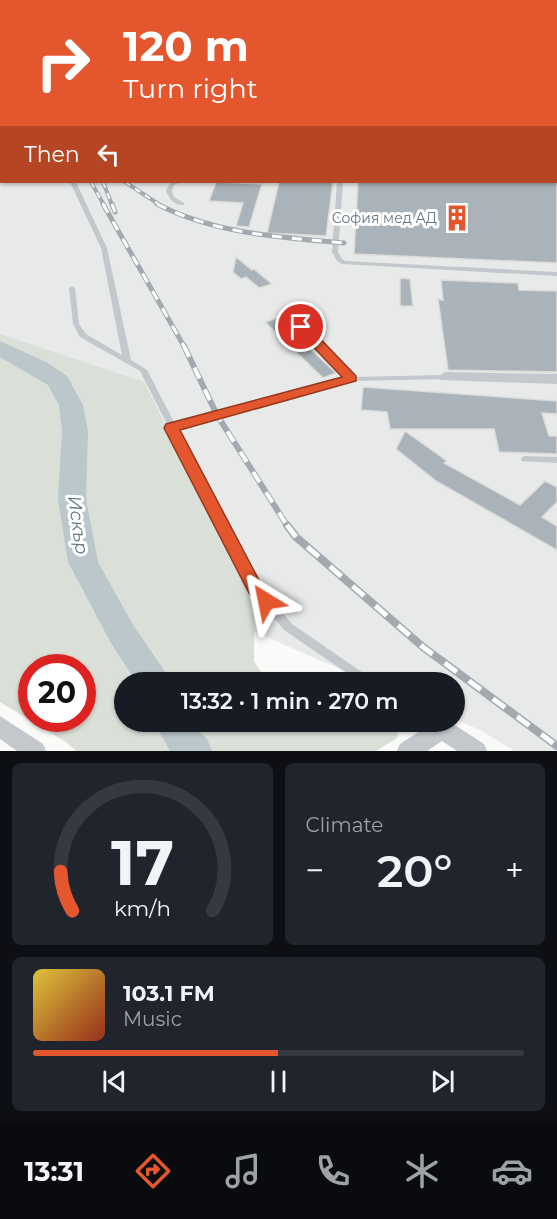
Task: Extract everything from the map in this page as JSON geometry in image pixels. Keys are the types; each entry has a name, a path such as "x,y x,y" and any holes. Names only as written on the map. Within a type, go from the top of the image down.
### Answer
{"street":[{"path":"445,376 557,379"},
{"path":"0,726 35,751"},
{"path":"408,751 428,732"},
{"path":"447,732 476,751"}],"lane":[{"path":"74,183 104,248 127,360"},
{"path":"175,183 169,191 172,198 182,204"},
{"path":"340,183 335,256 344,263 361,266 557,274"},
{"path":"72,288 76,324 83,335 143,369 171,428 255,588 288,627 354,672"},
{"path":"312,322 301,327 351,378"},
{"path":"171,428 351,378 445,376"},
{"path":"525,459 557,460"}],"shaded area":[{"path":"0,183 557,183 557,751 514,751 465,723 465,672 347,672 195,606 16,340 0,334"},
{"path":"0,334 144,382 254,605 254,661 261,672 114,672 114,732 398,732 397,738 376,751 76,751 50,732 96,732 96,654 18,654 18,713 0,702"}],"building":[{"path":"216,183 262,184 249,227 236,226 243,203 209,201"},
{"path":"279,183 333,183 326,236 267,233"},
{"name":"София мед АД","path":"358,183 557,183 557,263 354,254"},
{"path":"236,257 272,284 259,288 246,277 241,279 233,272"},
{"path":"400,278 410,279 413,306 400,306"},
{"path":"441,280 518,283 519,290 557,291 557,372 448,370 438,299 443,300"},
{"path":"300,310 310,318 286,326 336,373 323,378 265,322"},
{"path":"363,387 557,401 557,414 542,413 549,436 557,436 557,454 499,452 494,429 390,429 387,412 361,410"},
{"path":"405,431 447,461 444,463 520,505 545,481 557,487 557,502 542,517 557,526 557,550 436,481 396,449"}],"waterway":[{"name":"Искър","path":"0,348 38,367 58,381 71,405 75,431 72,499 83,562 122,634 148,672"},
{"name":"Искър","path":"176,732 194,751"}],"railway":[{"path":"92,183 104,205"},
{"path":"103,183 112,205"},
{"path":"127,183 160,205"},
{"path":"103,204 185,348"},
{"path":"112,204 115,212"},
{"path":"157,204 179,214 225,228 272,236 344,243"},
{"path":"185,348 217,415 288,527"},
{"path":"287,525 296,537 423,647 557,746"}],"place":[{"name":"София мед АД","path":"457,218"}],"route":[{"path":"266,601 255,588 171,428 351,378 301,327"}]}
